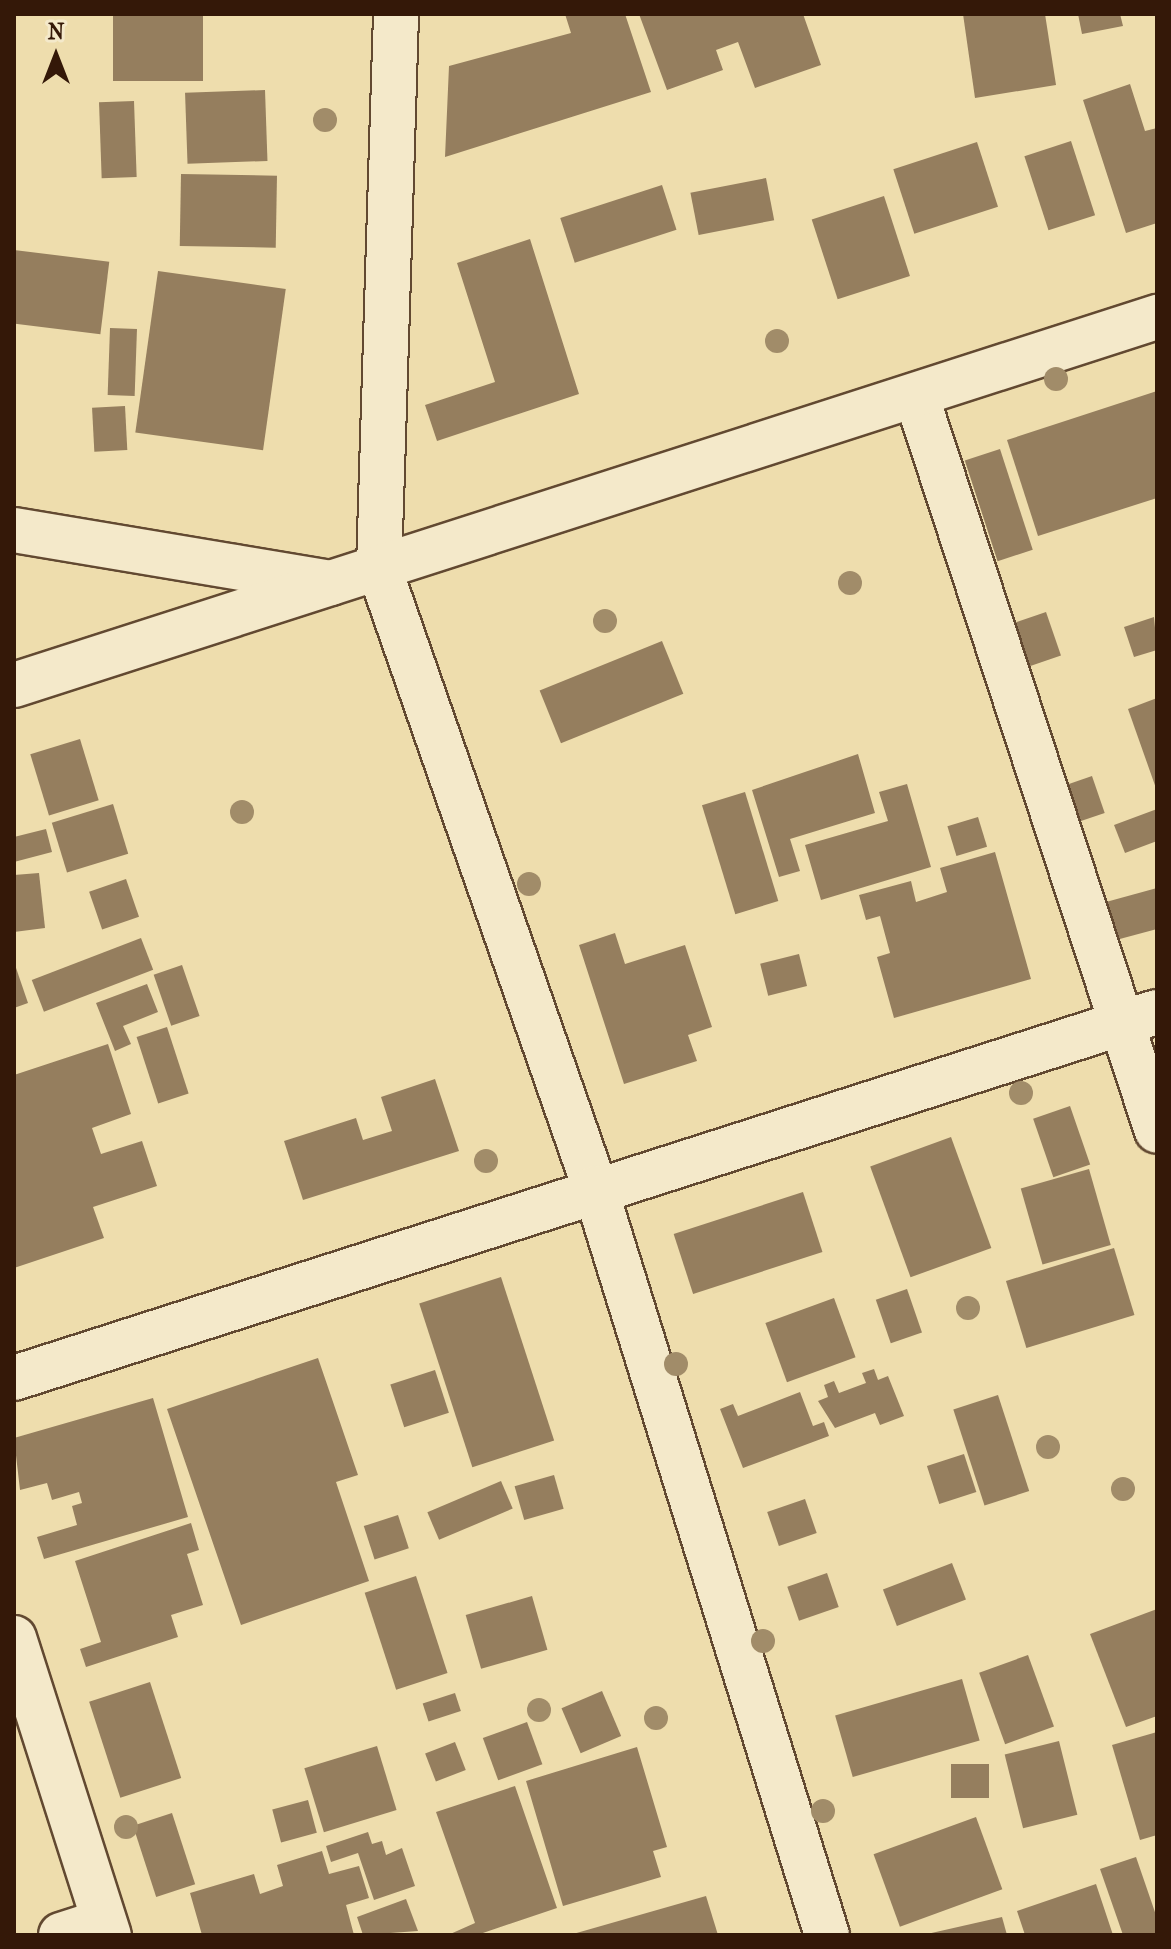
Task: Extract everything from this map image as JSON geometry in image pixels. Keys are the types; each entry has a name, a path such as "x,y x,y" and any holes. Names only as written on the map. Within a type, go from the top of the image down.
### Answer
{"street":[{"path":"396,14 379,568 595,1188 827,1935"},
{"path":"14,685 1157,317"},
{"path":"916,395 1140,1017 1157,1131"},
{"path":"14,530 331,583"},
{"path":"14,1378 595,1188 1140,1017"},
{"path":"14,1638 106,1928 61,1935"}],"building":[{"path":"113,14 203,14 203,81 113,81"},
{"path":"565,14 625,14 651,92 445,157 449,66 571,33"},
{"path":"639,14 803,14 821,65 755,88 738,42 716,50 723,70 667,90"},
{"path":"963,14 1045,14 1056,85 975,98"},
{"path":"1078,14 1120,14 1123,26 1082,34"},
{"path":"1130,84 1145,131 1157,128 1157,223 1126,233 1083,100"},
{"path":"265,90 267,161 188,164 185,93"},
{"path":"134,101 137,177 102,178 99,102"},
{"path":"1071,141 1095,215 1049,230 1024,156"},
{"path":"977,142 998,207 914,234 893,169"},
{"path":"181,174 277,176 276,248 180,246"},
{"path":"766,178 774,220 699,235 690,193"},
{"path":"662,185 677,230 575,263 560,218"},
{"path":"884,196 910,276 838,299 812,219"},
{"path":"530,239 579,394 437,441 425,405 495,382 457,263"},
{"path":"14,250 109,262 100,334 14,324"},
{"path":"158,271 286,289 263,450 135,432"},
{"path":"110,328 137,329 135,396 108,395"},
{"path":"1157,391 1157,498 1038,536 1007,440"},
{"path":"125,406 127,450 94,452 92,408"},
{"path":"1000,449 1033,550 998,561 965,460"},
{"path":"1046,612 1061,655 1026,668 1011,624"},
{"path":"1154,617 1157,650 1134,657 1124,627"},
{"path":"662,641 683,694 561,743 540,690"},
{"path":"1157,698 1157,791 1128,709"},
{"path":"80,739 99,800 49,815 30,754"},
{"path":"858,754 875,813 790,839 800,871 779,877 752,790"},
{"path":"1092,776 1105,813 1077,822 1065,785"},
{"path":"907,784 931,867 821,900 805,845 888,821 879,792"},
{"path":"745,792 778,901 735,914 702,805"},
{"path":"113,804 128,854 67,872 52,823"},
{"path":"1157,809 1157,841 1125,853 1114,825"},
{"path":"978,817 987,847 956,856 947,826"},
{"path":"46,829 52,852 14,862 14,837"},
{"path":"995,852 1031,979 894,1018 877,957 890,953 880,916 866,920 859,895 911,881 916,902 947,892 940,868"},
{"path":"39,873 45,928 14,932 14,875"},
{"path":"126,879 139,917 102,930 89,892"},
{"path":"1157,888 1157,929 1116,940 1106,902"},
{"path":"615,933 625,964 685,945 712,1027 688,1035 697,1061 624,1084 579,945"},
{"path":"141,938 153,970 44,1012 32,980"},
{"path":"799,954 807,986 768,996 760,964"},
{"path":"14,962 28,1003 14,1008"},
{"path":"182,965 200,1016 171,1026 154,975"},
{"path":"147,984 158,1012 123,1026 131,1044 115,1051 96,1003"},
{"path":"167,1027 189,1094 158,1103 137,1037"},
{"path":"108,1044 131,1114 92,1128 101,1154 142,1141 157,1186 93,1207 104,1238 14,1268 14,1075"},
{"path":"435,1079 459,1151 303,1200 284,1141 356,1118 363,1140 392,1131 381,1097"},
{"path":"1070,1106 1090,1165 1053,1177 1033,1119"},
{"path":"951,1137 991,1248 911,1277 870,1166"},
{"path":"1089,1169 1111,1245 1043,1265 1021,1189"},
{"path":"803,1192 822,1252 693,1294 674,1234"},
{"path":"1114,1248 1134,1315 1026,1348 1006,1281"},
{"path":"501,1277 554,1441 472,1467 419,1304"},
{"path":"907,1289 922,1332 891,1343 876,1300"},
{"path":"834,1298 856,1357 787,1382 765,1323"},
{"path":"318,1358 358,1475 336,1482 369,1581 241,1625 167,1409"},
{"path":"874,1369 878,1380 888,1376 904,1416 880,1425 875,1413 835,1428 818,1401 828,1397 824,1385 834,1381 839,1393 866,1383 862,1373"},
{"path":"435,1370 449,1413 404,1427 390,1385"},
{"path":"800,1392 813,1426 824,1422 829,1436 743,1468 720,1409 733,1404 738,1416"},
{"path":"998,1395 1029,1491 985,1506 953,1410"},
{"path":"153,1398 188,1517 44,1559 37,1537 77,1525 72,1506 82,1503 79,1492 52,1500 47,1483 20,1490 14,1438"},
{"path":"964,1454 976,1492 939,1504 927,1466"},
{"path":"554,1475 564,1509 524,1520 515,1486"},
{"path":"501,1481 513,1509 439,1540 427,1512"},
{"path":"805,1499 817,1533 779,1546 767,1512"},
{"path":"398,1515 409,1548 375,1559 364,1526"},
{"path":"191,1523 199,1550 187,1554 203,1605 171,1615 178,1637 86,1667 80,1649 101,1642 75,1561"},
{"path":"952,1563 966,1599 897,1626 883,1590"},
{"path":"827,1573 839,1607 799,1621 787,1587"},
{"path":"416,1576 448,1673 396,1690 365,1593"},
{"path":"532,1596 547,1650 481,1669 466,1615"},
{"path":"1157,1609 1157,1716 1126,1727 1090,1634"},
{"path":"1028,1655 1054,1726 1005,1744 979,1673"},
{"path":"962,1679 980,1741 853,1777 835,1715"},
{"path":"150,1682 181,1778 120,1798 89,1702"},
{"path":"602,1691 621,1736 581,1753 561,1708"},
{"path":"455,1693 461,1711 429,1722 423,1704"},
{"path":"527,1722 542,1764 498,1780 483,1738"},
{"path":"1157,1732 1157,1835 1140,1840 1112,1745"},
{"path":"1059,1741 1077,1815 1023,1828 1005,1755"},
{"path":"455,1742 466,1770 436,1781 425,1753"},
{"path":"377,1746 397,1810 324,1832 304,1768"},
{"path":"637,1747 667,1847 653,1851 661,1877 563,1906 526,1781"},
{"path":"951,1764 989,1764 989,1798 951,1798"},
{"path":"515,1786 557,1908 477,1935 448,1935 475,1923 436,1812"},
{"path":"308,1800 317,1833 281,1842 272,1810"},
{"path":"172,1813 195,1884 156,1897 133,1826"},
{"path":"976,1817 1002,1889 900,1927 874,1854"},
{"path":"368,1832 372,1844 382,1841 386,1855 402,1848 415,1886 374,1900 358,1853 331,1862 326,1846"},
{"path":"322,1851 329,1874 359,1866 369,1898 346,1905 354,1935 202,1935 190,1893 254,1874 260,1894 283,1886 277,1865"},
{"path":"1136,1857 1157,1918 1157,1935 1123,1935 1100,1869"},
{"path":"1096,1884 1113,1935 1025,1935 1017,1911"},
{"path":"706,1896 718,1935 573,1935 573,1934"},
{"path":"406,1899 418,1931 363,1935 357,1917"},
{"path":"1002,1917 1007,1935 927,1934"}]}
